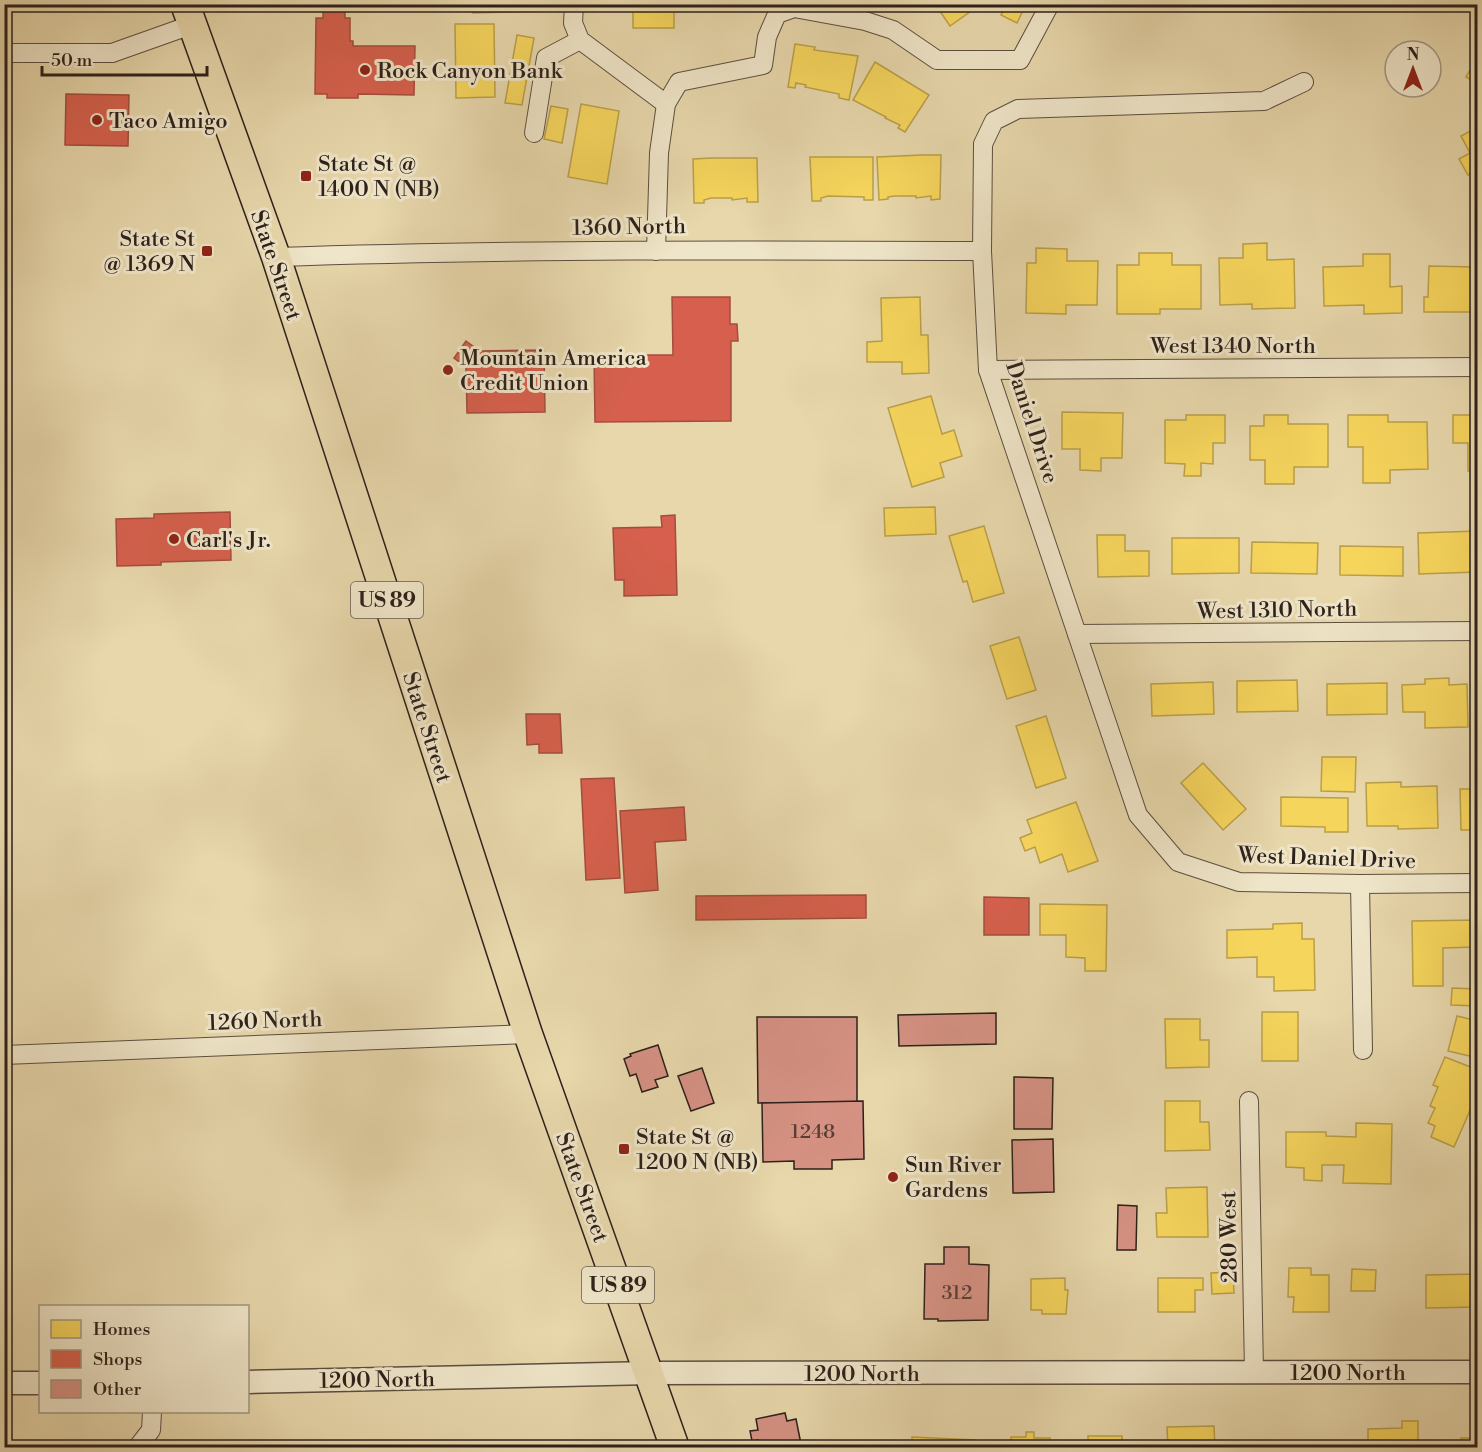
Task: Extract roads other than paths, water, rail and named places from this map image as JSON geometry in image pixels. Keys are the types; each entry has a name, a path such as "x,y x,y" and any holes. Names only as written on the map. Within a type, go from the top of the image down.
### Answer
{"main road":[{"name":"State Street","path":"188,15 276,257 528,1034 675,1448"}],"street":[{"path":"574,4 573,23 580,40 666,104"},
{"path":"656,251 658,153 666,104 679,82 763,65 767,37 777,14 794,8 865,21 893,30 937,60 1020,60 1050,4"},
{"path":"4,53 112,53 188,15"},
{"path":"534,133 546,58 580,40"},
{"name":"Daniel Drive","path":"1077,634 988,370 982,251 983,144 994,121 1018,109 1264,101 1304,82"},
{"name":"1360 North","path":"276,257 434,252 982,251"},
{"name":"West 1340 North","path":"988,370 1478,368"},
{"name":"West 1310 North","path":"1077,634 1478,631"},
{"name":"West Daniel Drive","path":"1077,634 1138,815 1178,862 1239,882 1478,883"},
{"path":"1360,884 1363,1050"},
{"name":"1260 North","path":"4,1055 528,1034"},
{"name":"280 West","path":"1249,1101 1254,1372"},
{"name":"1200 North","path":"249,1382 650,1373 1478,1372"},
{"path":"4,1383 39,1383"},
{"path":"137,1448 151,1430 152,1413"}],"place":[{"name":"Rock Canyon Bank","path":"365,70"},
{"name":"Taco Amigo","path":"97,120"},
{"name":"State St @ 1400 N (NB)","path":"306,176"},
{"name":"State St @ 1369 N","path":"207,251"},
{"name":"Mountain America Credit Union","path":"448,370"},
{"name":"Carl's Jr.","path":"174,539"},
{"name":"State St @ 1200 N (NB)","path":"624,1149"},
{"name":"Sun River Gardens","path":"893,1177"}]}
